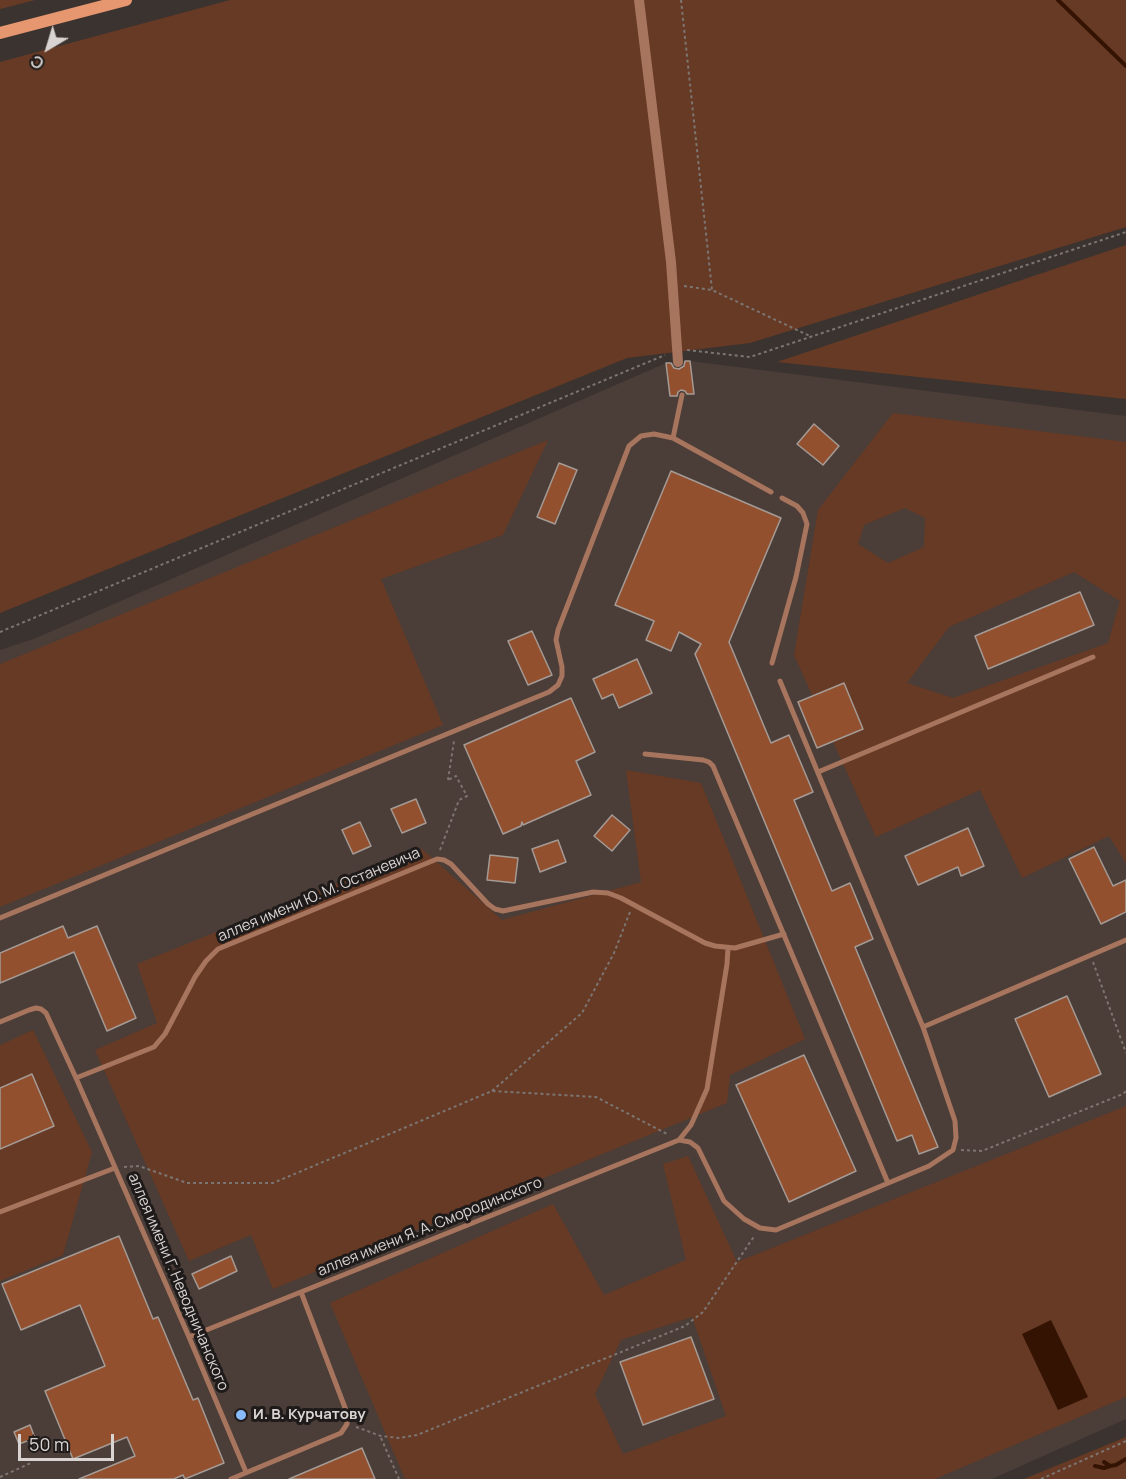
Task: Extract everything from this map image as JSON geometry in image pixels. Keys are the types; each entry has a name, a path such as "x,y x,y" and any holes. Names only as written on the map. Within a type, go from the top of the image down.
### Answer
{"main road":[{"path":"0,33 126,0"}],"street":[{"path":"639,0 672,262 678,362"}],"lane":[{"path":"673,438 682,395"},
{"path":"0,918 549,692 558,685 562,676 556,640 558,630 629,446 641,436 654,434 673,438 771,492"},
{"path":"772,663 796,577 807,524 803,513 797,506 782,498"},
{"path":"818,772 1093,657"},
{"path":"728,948 707,1089 691,1125 679,1140 690,1142 698,1148 724,1201 744,1219 760,1228 776,1230 929,1166 953,1150 956,1138 955,1122 923,1027 780,681"},
{"path":"645,754 703,760 713,766 888,1183"},
{"path":"437,859 451,864 488,904 503,911 593,892 608,893 705,943 728,948 744,947 784,934"},
{"name":"аллея имени Ю. М. Останевича","path":"76,1078 154,1047 165,1034 195,977 218,949 437,859"},
{"path":"923,1027 1126,940"},
{"name":"аллея имени Г. Неводничанского","path":"0,1022 36,1008 46,1013 246,1472"},
{"name":"аллея имени Я. А. Смородинского","path":"189,1337 679,1140"},
{"path":"0,1212 115,1168"},
{"path":"231,1479 341,1433 347,1424 347,1413 301,1292"}],"path":[{"path":"681,0 712,290"},
{"path":"0,632 677,350 750,357 1126,232"},
{"path":"673,285 712,290 812,337"},
{"path":"437,859 459,800 467,796 456,776 448,780 455,730"},
{"path":"115,1168 139,1166 186,1183 273,1183 492,1091 582,1013 614,953 633,904"},
{"path":"1091,955 1126,1053"},
{"path":"492,1091 596,1097 679,1140"},
{"path":"953,1150 982,1151 1126,1091"},
{"path":"347,1424 381,1436 399,1438 417,1435 685,1326 703,1312 760,1228"},
{"path":"381,1436 399,1479"},
{"path":"1041,1479 1126,1441"},
{"path":"0,1477 31,1463"}],"shaded area":[{"path":"0,0 35,0 0,9"},
{"path":"230,0 1126,0 1126,227 750,343 627,358 0,613 0,62"},
{"path":"1126,245 1126,399 777,362"},
{"path":"690,361 1126,416 1126,1419 992,1479 0,1479 0,650 36,638 666,363"},
{"path":"893,413 1126,442 1126,863 1109,836 1022,878 980,790 876,837 794,655 818,510","holes":["905,508 925,518 924,547 888,563 858,544 864,525","1074,572 1120,601 1108,643 953,698 907,683 949,627"]},
{"path":"548,440 503,535 381,579 443,725 0,907 0,664"},
{"path":"626,770 701,783 805,1039 730,1075 727,1103 273,1289 251,1235 189,1261 95,1050 157,1023 137,964 422,849 502,920 641,882"},
{"path":"33,1030 92,1152 63,1255 0,1281 0,1045"},
{"path":"1126,1106 1126,1397 935,1479 405,1479 330,1303 553,1204 604,1295 686,1260 663,1164 688,1156 737,1262","holes":["692,1317 726,1416 623,1454 595,1394 621,1340"]},
{"path":"1051,1320 1088,1397 1058,1410 1022,1334"},
{"path":"1126,1437 1126,1479 1024,1479"}],"building":[{"path":"685,361 690,361 694,394 687,394 681,390 677,396 670,396 666,363 671,363 674,368 679,369 684,366"},
{"path":"814,424 839,446 823,465 797,444"},
{"path":"559,463 577,470 555,524 537,517"},
{"path":"671,471 781,518 729,642 771,743 789,735 813,792 794,800 832,891 850,883 873,939 855,947 938,1147 919,1154 912,1135 897,1141 695,654 701,644 679,632 671,651 646,640 654,621 615,605"},
{"path":"1080,592 1094,625 988,669 975,636"},
{"path":"532,631 552,675 528,685 508,641"},
{"path":"637,659 652,693 619,708 613,694 602,699 593,679"},
{"path":"844,683 863,729 817,748 798,702"},
{"path":"571,698 595,752 576,761 591,795 523,825 522,822 521,826 503,834 464,745"},
{"path":"416,799 426,823 402,833 391,809"},
{"path":"612,815 630,830 612,851 594,836"},
{"path":"360,822 371,846 353,854 342,830"},
{"path":"968,828 984,866 961,876 958,867 918,885 905,856"},
{"path":"558,840 566,862 540,872 532,849"},
{"path":"1094,847 1113,886 1126,880 1126,912 1101,924 1069,859"},
{"path":"490,855 518,858 515,883 487,880"},
{"path":"63,926 68,938 97,926 136,1018 107,1031 74,952 0,983 0,953"},
{"path":"1067,996 1101,1074 1049,1097 1015,1019"},
{"path":"804,1055 856,1171 789,1202 736,1085"},
{"path":"32,1074 54,1126 0,1149 0,1088"},
{"path":"119,1236 153,1319 158,1317 193,1400 198,1398 224,1463 185,1479 183,1475 174,1479 79,1479 135,1456 127,1437 73,1459 45,1391 105,1366 80,1305 21,1330 2,1284"},
{"path":"231,1256 237,1271 199,1289 192,1274"},
{"path":"691,1337 714,1399 643,1425 620,1362"},
{"path":"30,1425 35,1438 19,1444 14,1432"},
{"path":"362,1448 375,1479 289,1479"}],"waterway":[{"path":"1058,0 1126,66"},
{"path":"1104,1462 1110,1466 1126,1459"},
{"path":"1095,1466 1104,1468 1110,1466"}],"place":[{"name":"И. В. Курчатову","path":"241,1415"}]}
